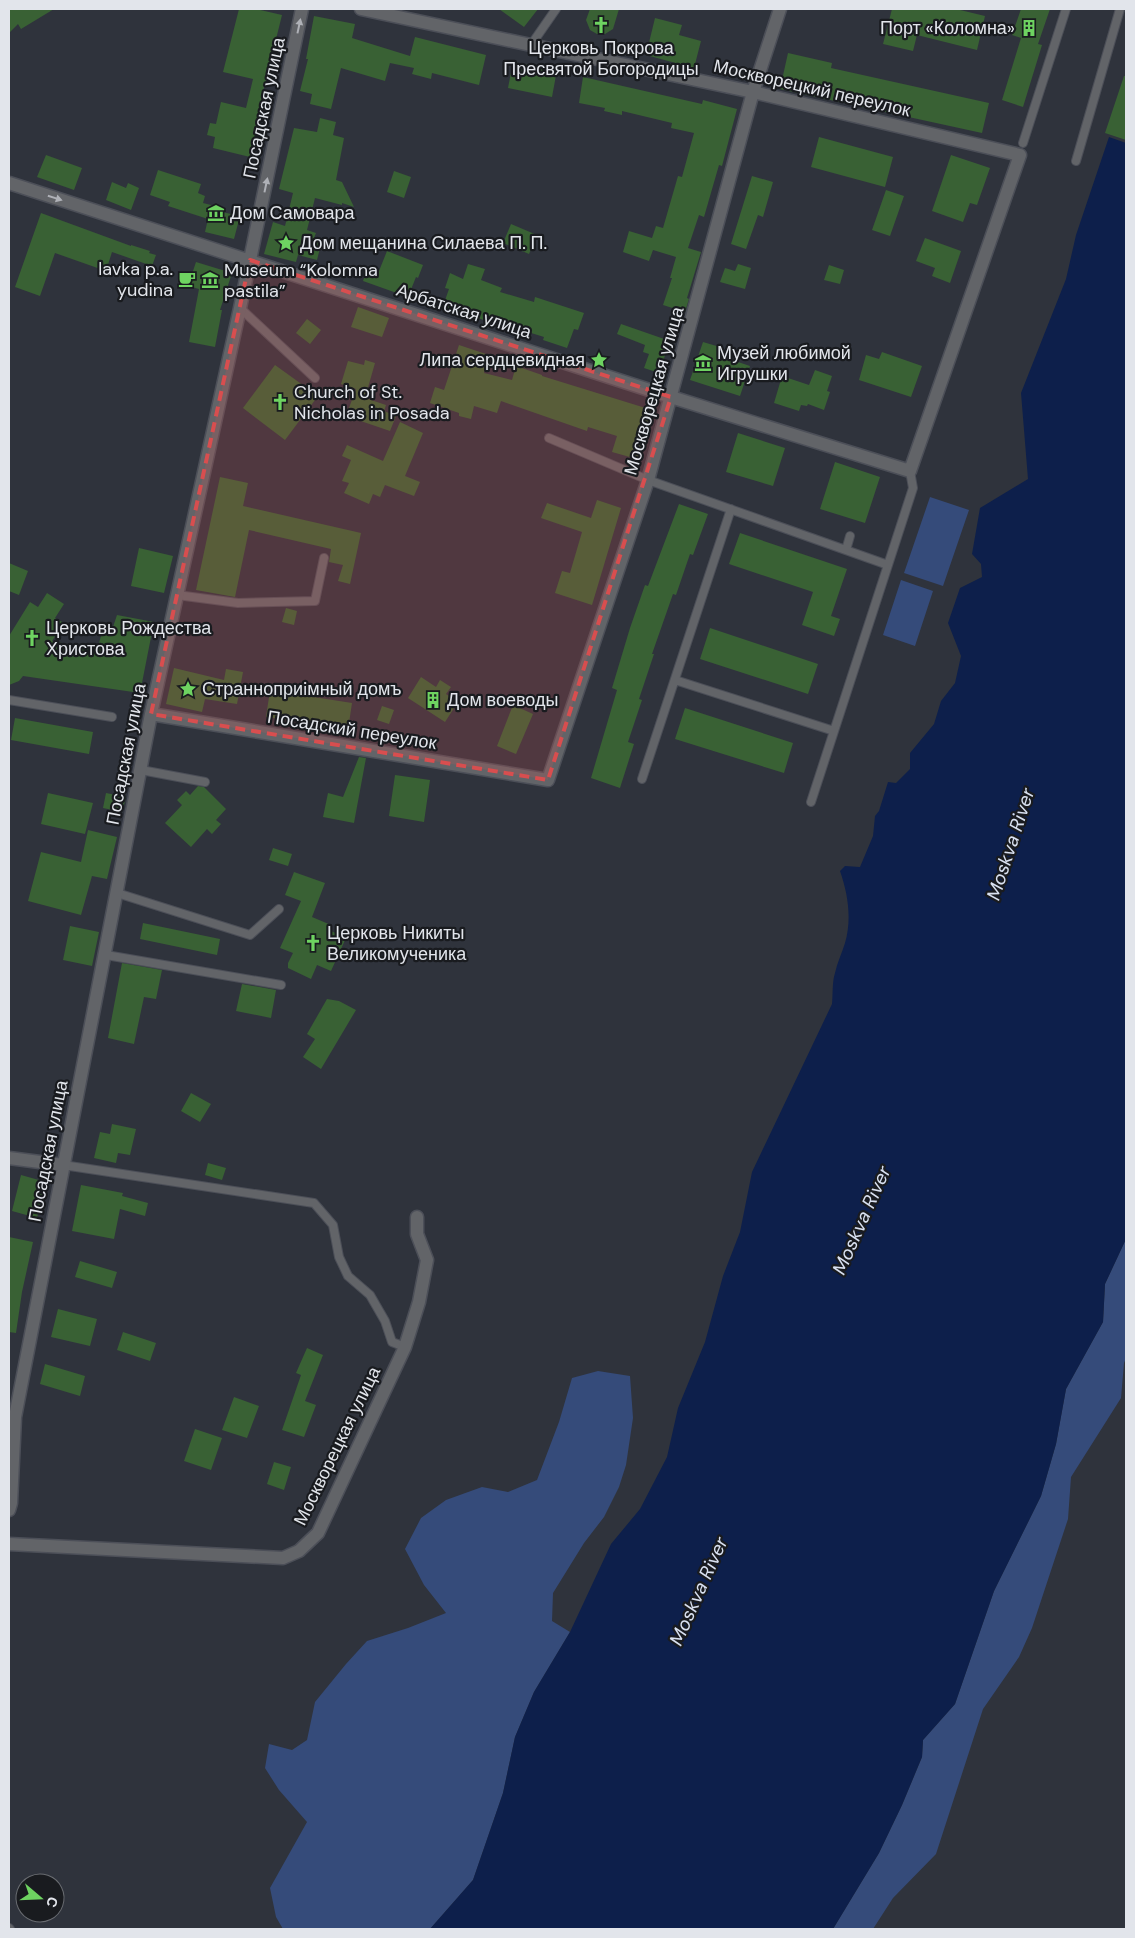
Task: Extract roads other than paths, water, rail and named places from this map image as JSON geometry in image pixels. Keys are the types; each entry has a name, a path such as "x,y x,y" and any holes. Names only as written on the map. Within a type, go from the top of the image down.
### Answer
{"street":[{"name":"Посадская улица","path":"9,1510 16,1417 151,714 240,308 302,9"},
{"name":"Москворецкий переулок","path":"361,9 1021,149"},
{"name":"Москворецкая улица","path":"548,780 648,480 753,92 780,9"},
{"path":"910,471 1021,149"},
{"name":"Арбатская улица","path":"9,183 671,397 910,471"},
{"name":"Посадский переулок","path":"151,714 548,780"},
{"path":"9,1158 63,1165"},
{"name":"Москворецкая улица","path":"9,1544 283,1558 299,1551 318,1532 404,1347 420,1302 427,1260 417,1234 417,1218"}],"lane":[{"path":"531,45 556,9"},
{"path":"1021,149 1066,9"},
{"path":"1076,161 1120,9"},
{"path":"240,308 315,378"},
{"path":"549,438 648,480 888,565"},
{"path":"811,802 913,488 910,471"},
{"path":"642,779 731,509"},
{"path":"846,550 850,536"},
{"path":"177,595 238,603 316,601 324,558"},
{"path":"675,680 834,731"},
{"path":"9,700 112,717"},
{"path":"141,770 205,782"},
{"path":"117,893 250,935 279,909"},
{"path":"106,955 281,985"},
{"path":"63,1165 314,1203 333,1225 340,1257 348,1276 370,1295 385,1320 392,1342 404,1347"}],"water":[{"name":"Moskva River","path":"1109,137 1126,143 1126,1239 1105,1284 1103,1322 1066,1389 1056,1444 1041,1496 994,1591 955,1704 923,1740 922,1757 902,1805 879,1853 833,1929 430,1929 473,1880 503,1793 515,1737 534,1692 570,1632 611,1544 640,1509 667,1457 678,1408 705,1342 723,1276 740,1232 752,1172 832,1004 834,977 845,943 849,916 847,898 840,871 845,866 860,867 873,836 875,816 879,811 888,782 896,783 910,769 910,753 934,724 941,701 955,683 961,656 948,623 960,588 982,577 981,564 972,554 980,508 1028,479 1021,393 1066,279 1076,235"}],"place":[{"name":"Церковь Покрова Пресвятой Богородицы","path":"601,25"},
{"name":"Порт «Коломна»","path":"1029,28"},
{"name":"Дом Самовара","path":"216,213"},
{"name":"Дом мещанина Силаева П. П.","path":"286,243"},
{"name":"lavka p.a. yudina","path":"187,279"},
{"name":"Museum “Kolomna pastila”","path":"210,280"},
{"name":"Липа сердцевидная","path":"599,360"},
{"name":"Музей любимой Игрушки","path":"703,363"},
{"name":"Church of St. Nicholas in Posada","path":"280,402"},
{"name":"Церковь Рождества Христова","path":"32,638"},
{"name":"Странноприiмный домъ","path":"188,689"},
{"name":"Дом воеводы","path":"433,700"},
{"name":"Церковь Никиты Великомученика","path":"313,943"}]}
